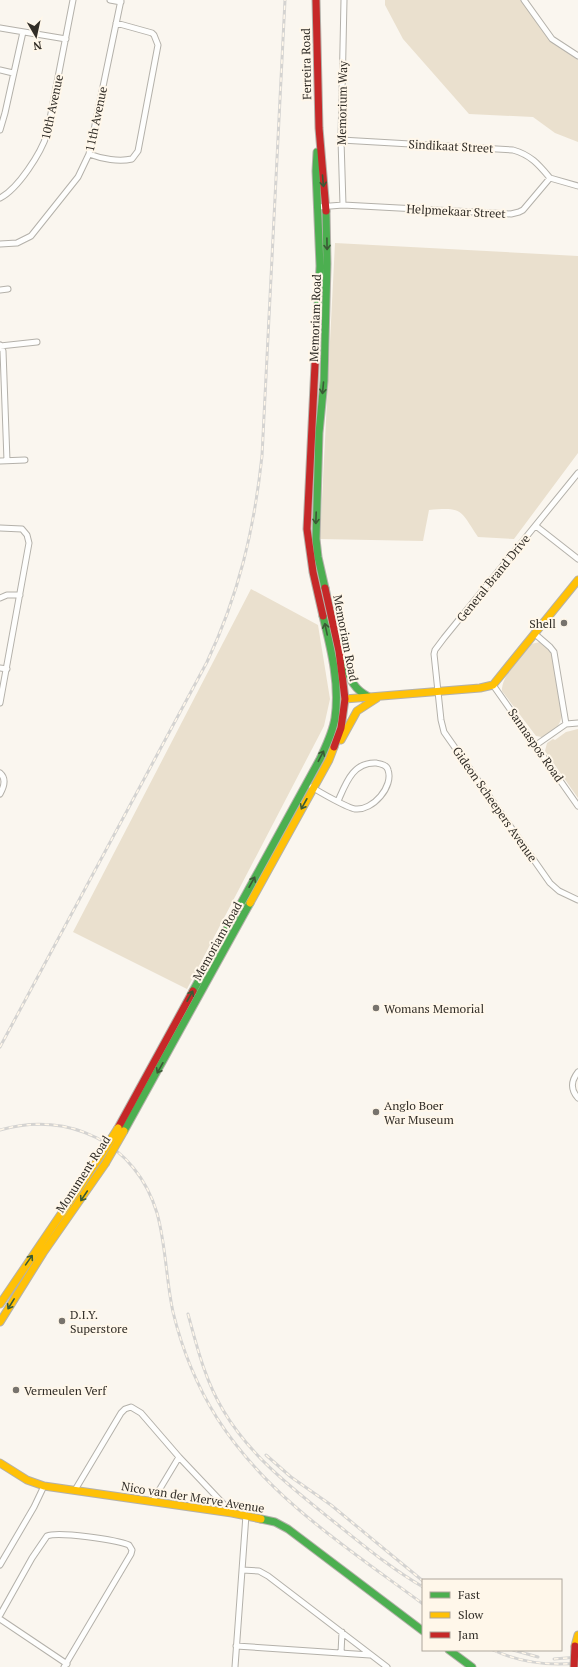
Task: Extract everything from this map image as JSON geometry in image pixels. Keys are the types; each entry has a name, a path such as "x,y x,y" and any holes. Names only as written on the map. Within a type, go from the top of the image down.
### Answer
{"main road":[{"name":"Ferreira Road","path":"316,0 319,128 326,205"},
{"name":"Ferreira Road","path":"318,207 316,171 319,128"},
{"name":"Memoriam Road","path":"178,1034 329,760 341,728 344,714 345,699 339,650 317,547 315,521 319,433 324,381 327,303 326,205"},
{"name":"Memoriam Road","path":"171,1031 329,740 335,713 336,685 308,545 307,520 320,266 318,207"},
{"path":"311,433 319,433"},
{"path":"335,713 341,702 345,699 438,692 480,688 493,685 578,580"},
{"path":"330,650 339,650 354,687 358,692 371,697"},
{"path":"336,685 341,696 345,699"},
{"path":"329,760 357,711 365,704 379,696"},
{"name":"Monument Road","path":"0,1322 43,1253 105,1164 121,1129 171,1031"},
{"name":"Monument Road","path":"0,1304 97,1161 121,1129 178,1034"},
{"name":"Nico van der Merve Avenue","path":"0,1463 27,1480 44,1486 246,1515 275,1522 288,1529 422,1629"},
{"path":"574,1667 578,1635"},
{"path":"450,1651 472,1667"}],"street":[{"name":"10th Avenue","path":"0,198 7,195 14,188 44,145 48,134 73,0"},
{"path":"110,0 121,1"},
{"name":"Memorium Way","path":"343,205 341,140 344,0"},
{"path":"524,0 552,39 578,56"},
{"name":"11th Avenue","path":"0,244 17,243 31,236 78,177 89,154 121,1"},
{"path":"89,154 120,161 132,159 138,152 158,45 152,33 116,23"},
{"path":"0,28 66,40"},
{"path":"0,130 23,32"},
{"path":"0,70 13,73"},
{"name":"Sindikaat Street","path":"341,140 513,150 529,156 536,161 550,178"},
{"path":"550,178 578,186"},
{"name":"Helpmekaar Street","path":"318,207 326,205 343,205 515,213 522,210 550,178"},
{"path":"0,290 8,290"},
{"path":"7,461 3,351 0,345 37,342"},
{"path":"0,461 25,460"},
{"name":"General Brand Drive","path":"438,692 434,661 435,650 578,473"},
{"path":"536,526 578,559"},
{"path":"0,528 20,528 26,532 29,539 0,703"},
{"path":"0,598 7,595 20,595"},
{"path":"534,634 554,652 566,724"},
{"path":"0,668 7,668"},
{"name":"Sannaspos Road","path":"493,685 578,806"},
{"name":"Gideon Scheepers Avenue","path":"438,692 444,732 550,883 559,891 578,900"},
{"path":"536,745 566,724 578,722"},
{"path":"306,784 338,801 355,809 373,805 379,799 389,781 388,768 385,765 379,764 362,765 350,776 338,801"},
{"path":"0,773 5,782 0,794"},
{"path":"578,1072 573,1079 572,1086 573,1092 578,1098"},
{"path":"75,1490 119,1416 127,1408 133,1408 141,1413 179,1457 232,1513"},
{"path":"152,1502 179,1457"},
{"path":"0,1565 34,1507 44,1486"},
{"path":"234,1667 246,1515"},
{"path":"0,1615 32,1558 47,1536 58,1534 129,1545 132,1550 66,1665 0,1619"},
{"path":"242,1570 254,1570 263,1573 387,1667"},
{"path":"341,1653 342,1632"},
{"path":"236,1646 371,1655"}],"shaded area":[{"path":"385,0 521,0 546,36 554,44 578,60 578,142 555,133 533,117 469,114 403,39 385,5"},
{"path":"335,243 578,256 578,453 514,539 478,537 468,521 460,512 455,510 440,509 429,510 423,541 320,539"},
{"path":"251,589 318,625 330,699 324,726 187,989 73,932"},
{"path":"540,642 549,648 552,656 562,714 560,722 556,728 542,737 536,736 502,691 508,672 531,644"},
{"path":"578,729 578,798 545,751 547,743 553,739 555,740 566,732"}],"railway":[{"path":"0,1047 207,662 228,612 244,561 255,510 262,456 285,0"},
{"path":"0,1130 26,1125 51,1125 74,1129 96,1138 116,1151 133,1168 147,1189 157,1213 173,1312 181,1340 191,1367 217,1418 237,1447 285,1498 339,1542 422,1603"},
{"path":"188,1314 202,1363 211,1387 223,1410 246,1442 287,1484 376,1556 422,1586"},
{"path":"266,1455 291,1477 331,1505 422,1580"},
{"path":"496,1651 513,1658 534,1662 556,1664 578,1663"},
{"path":"517,1651 538,1657"},
{"path":"554,1659 578,1657"}],"traffic: fast":[{"path":"316,344 320,266 316,171 317,152"},
{"path":"325,588 318,557 316,539 319,433 324,381 327,264 326,211"},
{"path":"193,991 320,759 331,734 335,718 336,679 323,616"},
{"path":"343,658 349,676 354,685 369,697"},
{"path":"124,1131 250,903"},
{"path":"261,1519 275,1522 288,1529 422,1630"},
{"path":"450,1651 472,1667"}],"traffic: slow":[{"path":"345,699 480,688 493,685 578,580"},
{"path":"341,740 357,711 377,698"},
{"path":"250,903 329,760 334,747"},
{"path":"97,1161 118,1128"},
{"path":"105,1164 124,1131"},
{"path":"0,1304 97,1161"},
{"path":"0,1322 43,1253 105,1164"},
{"path":"0,1463 27,1480 44,1486 232,1513 261,1519"},
{"path":"575,1646 578,1635"}],"traffic: jam":[{"path":"316,0 319,128 326,211"},
{"path":"316,344 307,529 313,572 323,616"},
{"path":"325,588 339,651 345,699 341,728 334,747"},
{"path":"118,1128 193,991"},
{"path":"574,1667 575,1646"}],"place":[{"name":"Shell","path":"564,623"},
{"name":"Womans Memorial","path":"376,1008"},
{"name":"Anglo Boer War Museum","path":"376,1112"},
{"name":"D.I.Y. Superstore","path":"62,1321"},
{"name":"Vermeulen Verf","path":"16,1390"}]}
